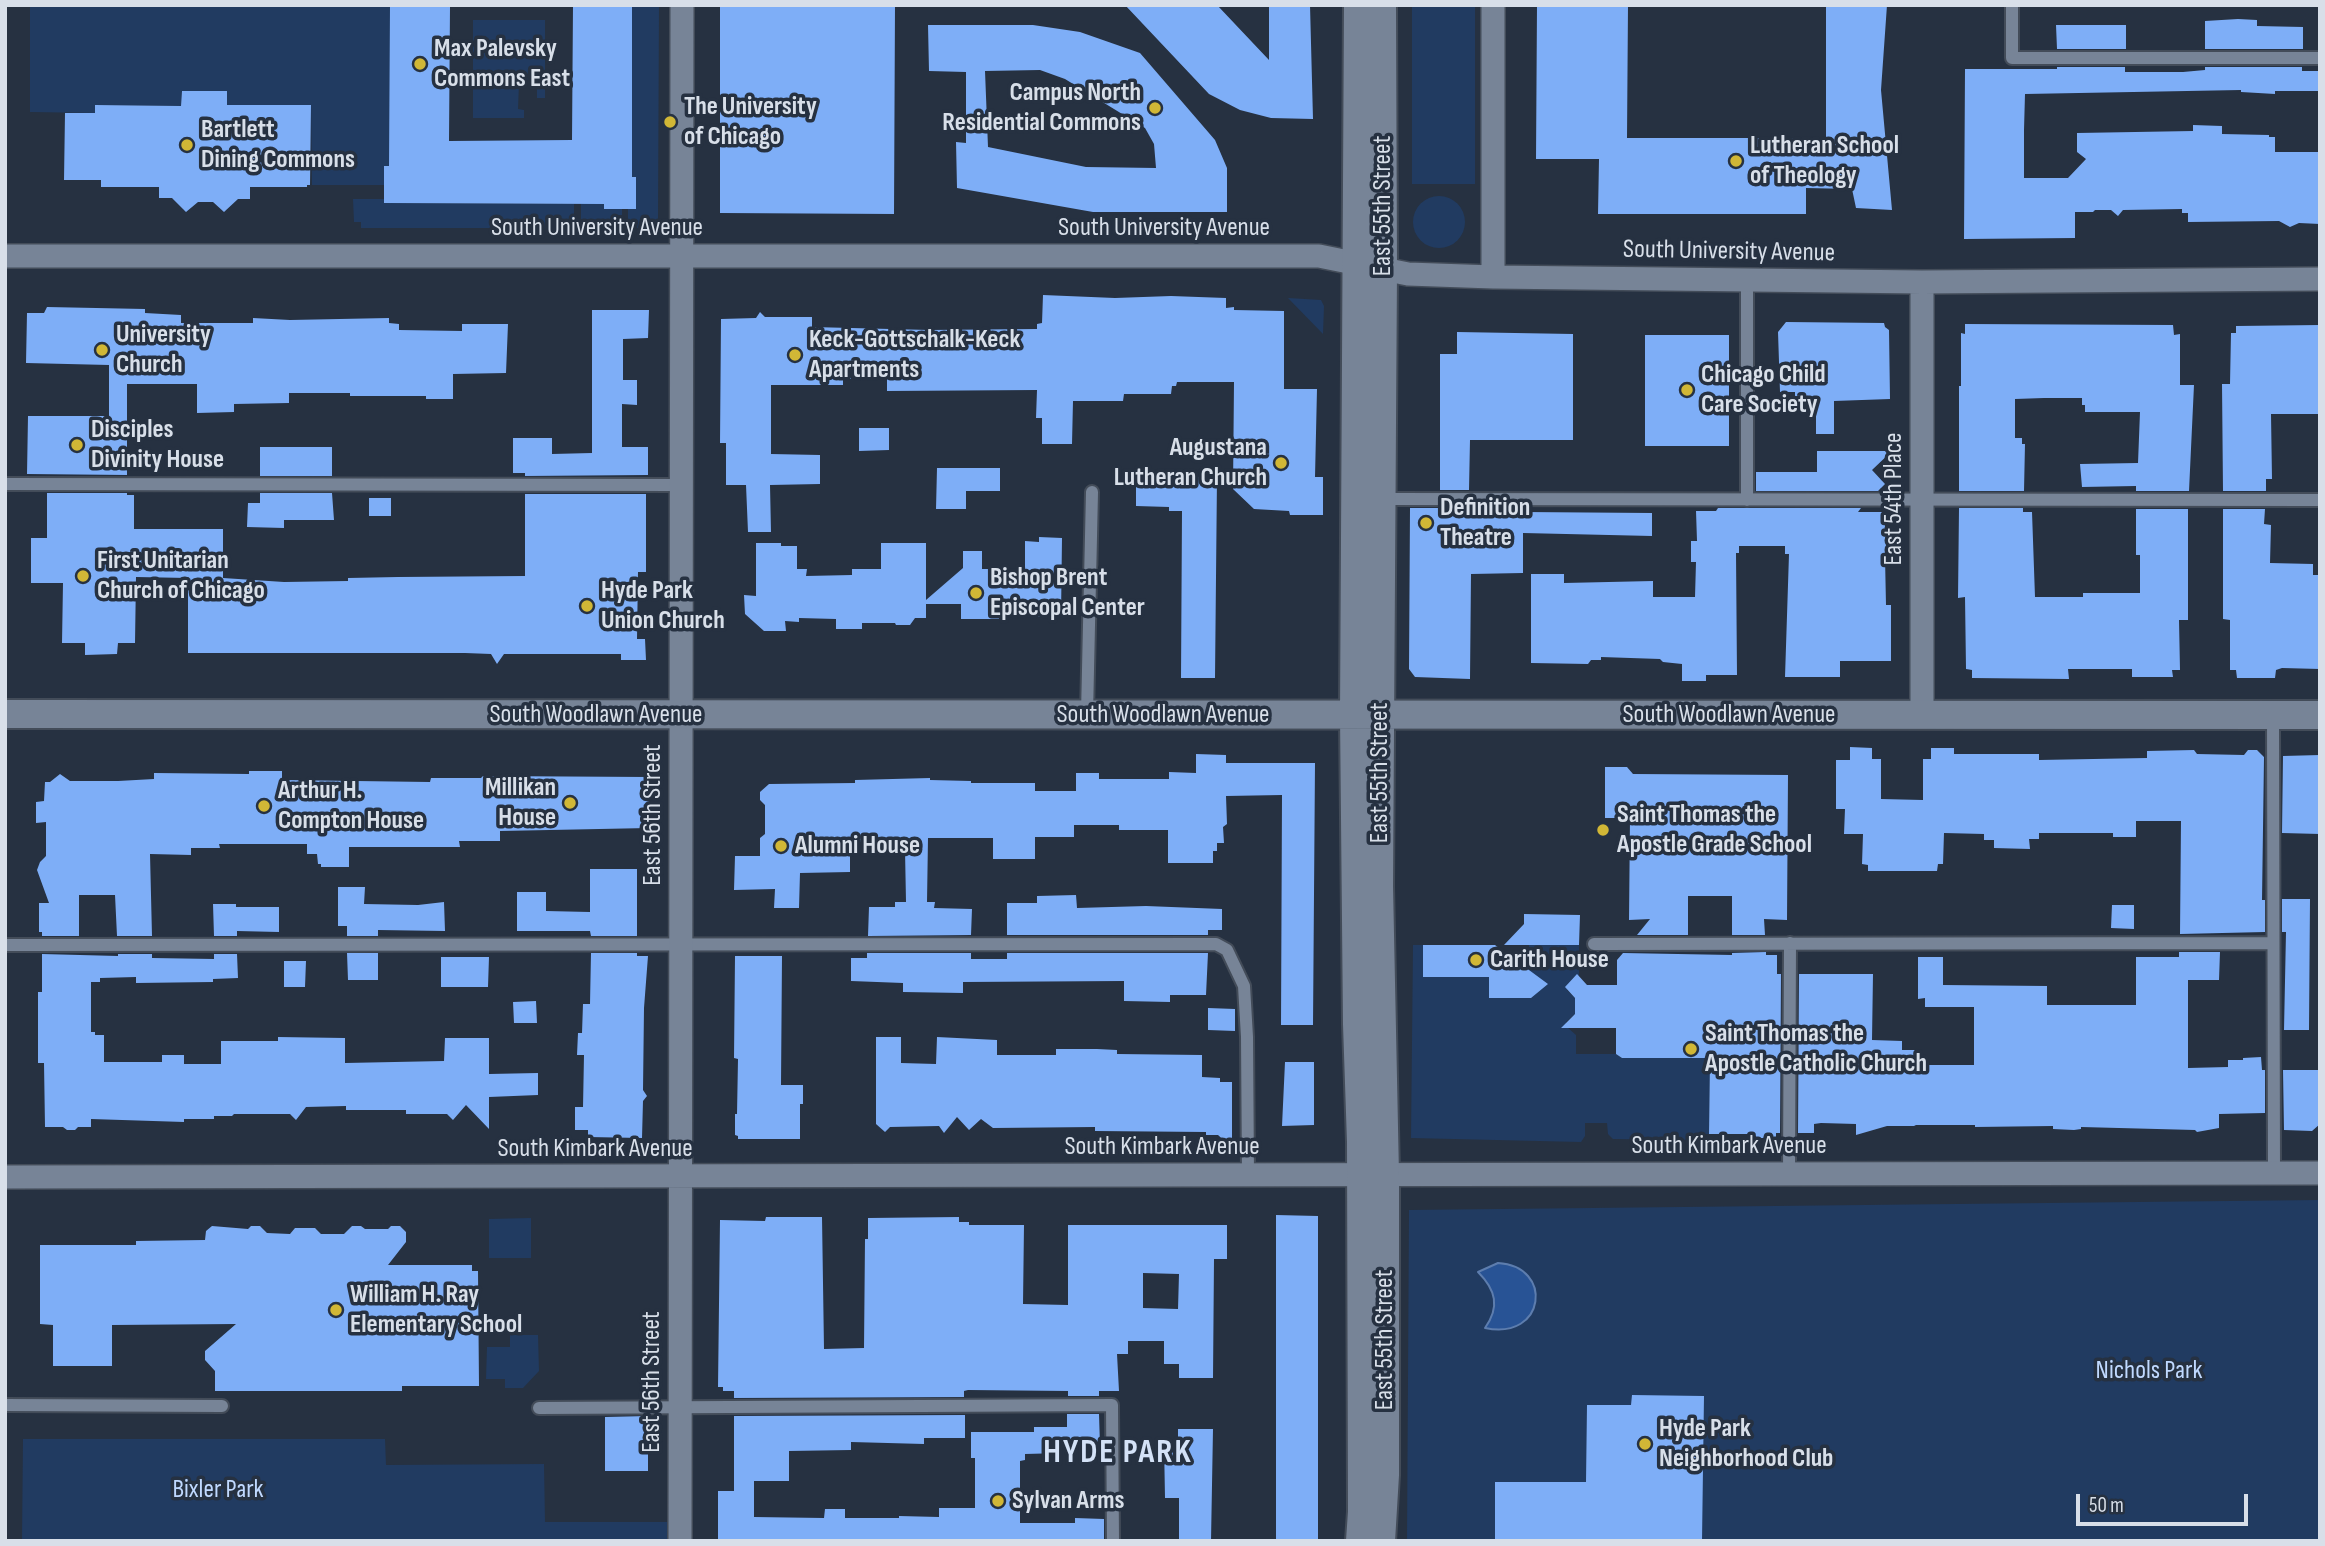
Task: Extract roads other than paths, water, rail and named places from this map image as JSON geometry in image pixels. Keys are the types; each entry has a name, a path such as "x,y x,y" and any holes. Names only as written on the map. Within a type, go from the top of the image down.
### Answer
{"street":[{"name":"East 56th Street","path":"680,1541 682,5"},
{"name":"East 55th Street","path":"1358,5 1382,499 1367,715"},
{"name":"East 55th Street","path":"1360,1541 1380,886 1367,715 1370,267 1382,5"},
{"path":"1493,5 1493,277"},
{"name":"South University Avenue","path":"5,256 1329,256 1408,274 1493,277 1922,282 2320,279"},
{"name":"East 54th Place","path":"1922,282 1922,715"},
{"name":"South Woodlawn Avenue","path":"5,715 2320,715"},
{"name":"South Kimbark Avenue","path":"5,1177 2320,1173"},
{"name":"East 55th Street","path":"1373,1176 1385,1475 1381,1541"}],"lane":[{"path":"2012,5 2012,58 2320,58"},
{"path":"1747,280 1747,500"},
{"path":"5,484 681,485"},
{"path":"1087,715 1092,492"},
{"path":"1382,499 2320,500"},
{"path":"2273,715 2274,1172"},
{"path":"1790,943 1790,1174"},
{"path":"1594,944 2273,943"},
{"path":"5,945 1216,944 1227,950 1244,986 1248,1175"},
{"path":"5,1405 222,1406"},
{"path":"539,1408 1112,1405 1113,1541"}],"place":[{"name":"Max Palevsky Commons East","path":"420,64"},
{"name":"Campus North Residential Commons","path":"1155,108"},
{"name":"The University of Chicago","path":"670,122"},
{"name":"Bartlett Dining Commons","path":"187,145"},
{"name":"Lutheran School of Theology","path":"1736,161"},
{"name":"University Church","path":"102,350"},
{"name":"Keck-Gottschalk-Keck Apartments","path":"795,355"},
{"name":"Chicago Child Care Society","path":"1687,390"},
{"name":"Disciples Divinity House","path":"77,445"},
{"name":"Augustana Lutheran Church","path":"1281,463"},
{"name":"Definition Theatre","path":"1426,523"},
{"name":"First Unitarian Church of Chicago","path":"83,576"},
{"name":"Bishop Brent Episcopal Center","path":"976,593"},
{"name":"Hyde Park Union Church","path":"587,606"},
{"name":"Millikan House","path":"570,803"},
{"name":"Arthur H. Compton House","path":"264,806"},
{"name":"Saint Thomas the Apostle Grade School","path":"1603,830"},
{"name":"Alumni House","path":"781,846"},
{"name":"Carith House","path":"1476,960"},
{"name":"Saint Thomas the Apostle Catholic Church","path":"1691,1049"},
{"name":"William H. Ray Elementary School","path":"336,1310"},
{"name":"Hyde Park Neighborhood Club","path":"1645,1444"},
{"name":"Sylvan Arms","path":"998,1501"}],"district":[{"name":"HYDE PARK","path":"1118,1454"}],"park label":[{"name":"Nichols Park","path":"2149,1371"},
{"name":"Bixler Park","path":"218,1490"}]}
